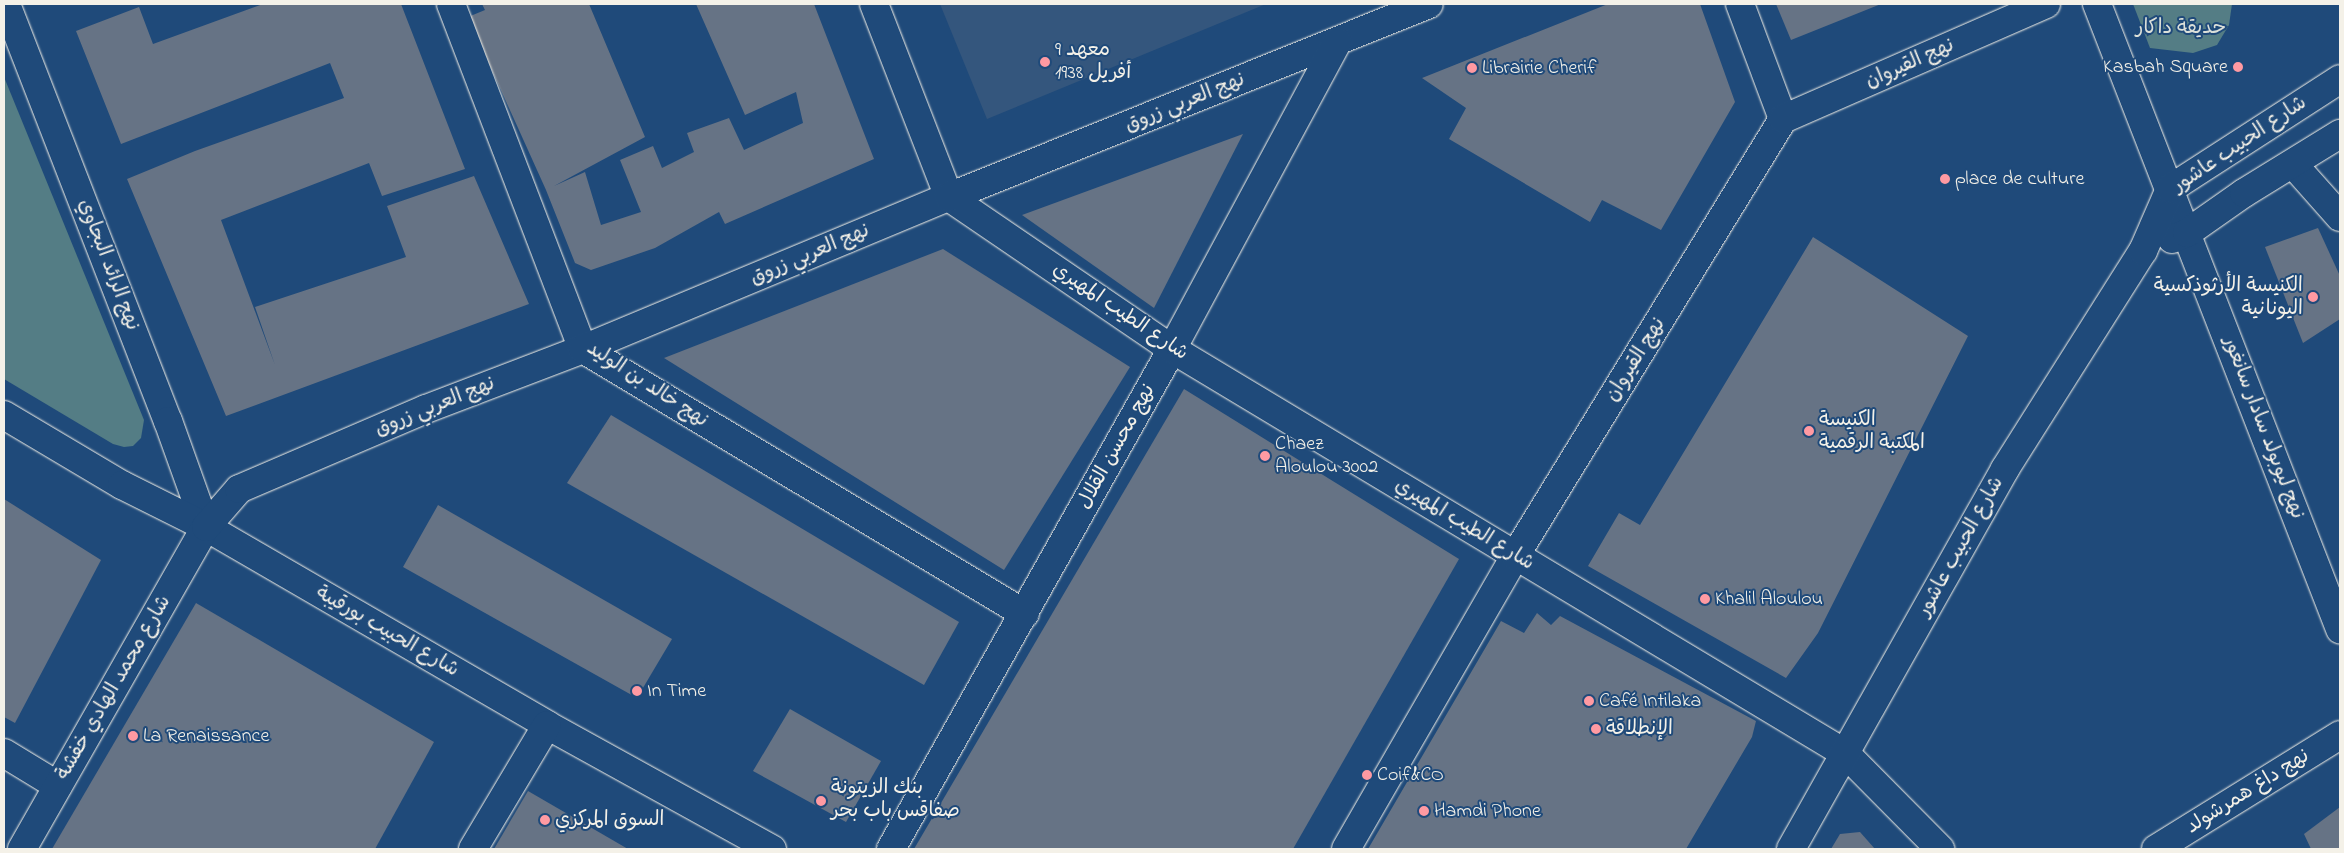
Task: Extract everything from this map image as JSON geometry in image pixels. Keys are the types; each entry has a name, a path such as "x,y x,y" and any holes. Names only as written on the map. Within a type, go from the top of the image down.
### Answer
{"street":[{"name":"نهج الرائد البجاوي","path":"6,4 168,421 206,527"},
{"name":"نهج خالد بن الوليد","path":"451,4 583,349 1025,614"},
{"path":"874,4 949,197"},
{"name":"نهج العربي زروق","path":"206,527 239,488 426,409 583,349 949,197 1429,4"},
{"path":"1740,4 1784,119"},
{"name":"نهج القيروان","path":"1346,849 1515,556 1784,119 2046,4"},
{"name":"نهج ليوبولد سادار سانغور","path":"2097,4 2340,629"},
{"name":"نهج محسن القلال","path":"892,849 1172,349 1336,42"},
{"name":"شارع الحبيب عاشور","path":"1791,849 2005,469 2142,251 2170,189 2340,79"},
{"path":"2142,251 2187,232 2244,193 2340,134"},
{"path":"2293,164 2340,218"},
{"name":"شارع الطيب المهيري","path":"949,197 1172,349 1846,754 1940,849"},
{"name":"شارع الحبيب بورقيبة","path":"4,415 122,485 206,527 547,725 772,849"},
{"name":"شارع محمد الهادي خفشة","path":"22,849 206,527"},
{"path":"473,849 547,725"},
{"name":"نهج داغ همرشولد","path":"2156,849 2340,735"},
{"path":"4,752 58,786"}],"shaded area":[{"name":"معهد 9 أفريل 1938","path":"940,4 1266,4 987,119"}],"green space":[{"name":"حديقة داكار","path":"2133,4 2232,4 2229,25 2217,45 2193,53 2150,48"},
{"path":"4,77 144,420 141,438 133,446 124,447 113,444 4,379"}],"building":[{"path":"263,4 401,4 465,169 382,196 369,163 221,220 275,365 255,307 406,257 387,206 474,176 529,304 226,416 127,179 195,151 344,98 330,63 121,144 76,31 139,7 153,44"},
{"path":"482,4 589,4 645,137 554,186 585,172 601,225 641,212 620,160 653,146 662,168 694,152 687,133 729,118 744,150 803,123 796,92 745,115 696,4 814,4 874,159 725,224 719,212 655,248 591,270 575,263 546,190 468,17 485,10"},
{"path":"1608,4 1700,4 1735,102 1661,230 1602,200 1590,222 1449,139 1466,108 1422,78"},
{"path":"1776,4 1881,4 1791,40"},
{"path":"1243,134 1154,308 1022,215"},
{"name":"الكنيسة الأرثوذكسية اليونانية","path":"2318,228 2340,276 2340,319 2303,343 2265,247"},
{"name":"الكنيسة المكتبة الرقمية","path":"1813,237 1968,336 1818,633 1786,678 1588,566 1619,513 1640,525"},
{"path":"943,249 1130,367 1004,570 664,358"},
{"path":"1184,389 1459,559 1293,849 914,849"},
{"path":"611,415 959,622 924,685 567,483"},
{"path":"4,499 101,560 15,723 4,717"},
{"path":"438,505 672,639 637,698 403,567"},
{"path":"196,603 434,742 375,849 52,849"},
{"name":"الإنطلاقة","path":"1537,613 1551,625 1560,616 1756,721 1752,737 1686,849 1368,849 1501,621 1524,633"},
{"path":"790,709 881,761 846,822 753,771"},
{"name":"السوق المركزي","path":"528,791 628,849 494,849"},
{"path":"2340,807 2340,849 2311,849 2304,834"},
{"path":"1860,832 1875,849 1831,849 1840,834"}],"place":[{"name":"معهد 9 أفريل 1938","path":"1045,62"},
{"name":"Kasbah Square","path":"2238,67"},
{"name":"Librairie Cherif","path":"1472,68"},
{"name":"place de culture","path":"1945,179"},
{"name":"الكنيسة الأرثوذكسية اليونانية","path":"2313,297"},
{"name":"الكنيسة المكتبة الرقمية","path":"1809,431"},
{"name":"Chaez Aloulou 3002","path":"1265,456"},
{"name":"Khalil Aloulou","path":"1705,599"},
{"name":"In Time","path":"637,691"},
{"name":"Café Intilaka","path":"1589,701"},
{"name":"الإنطلاقة","path":"1596,729"},
{"name":"La Renaissance","path":"133,736"},
{"name":"Coif&CO","path":"1367,775"},
{"name":"بنك الزيتونة صفاقس باب بحر","path":"821,801"},
{"name":"Hamdi Phone","path":"1424,811"},
{"name":"السوق المركزي","path":"545,820"}]}
